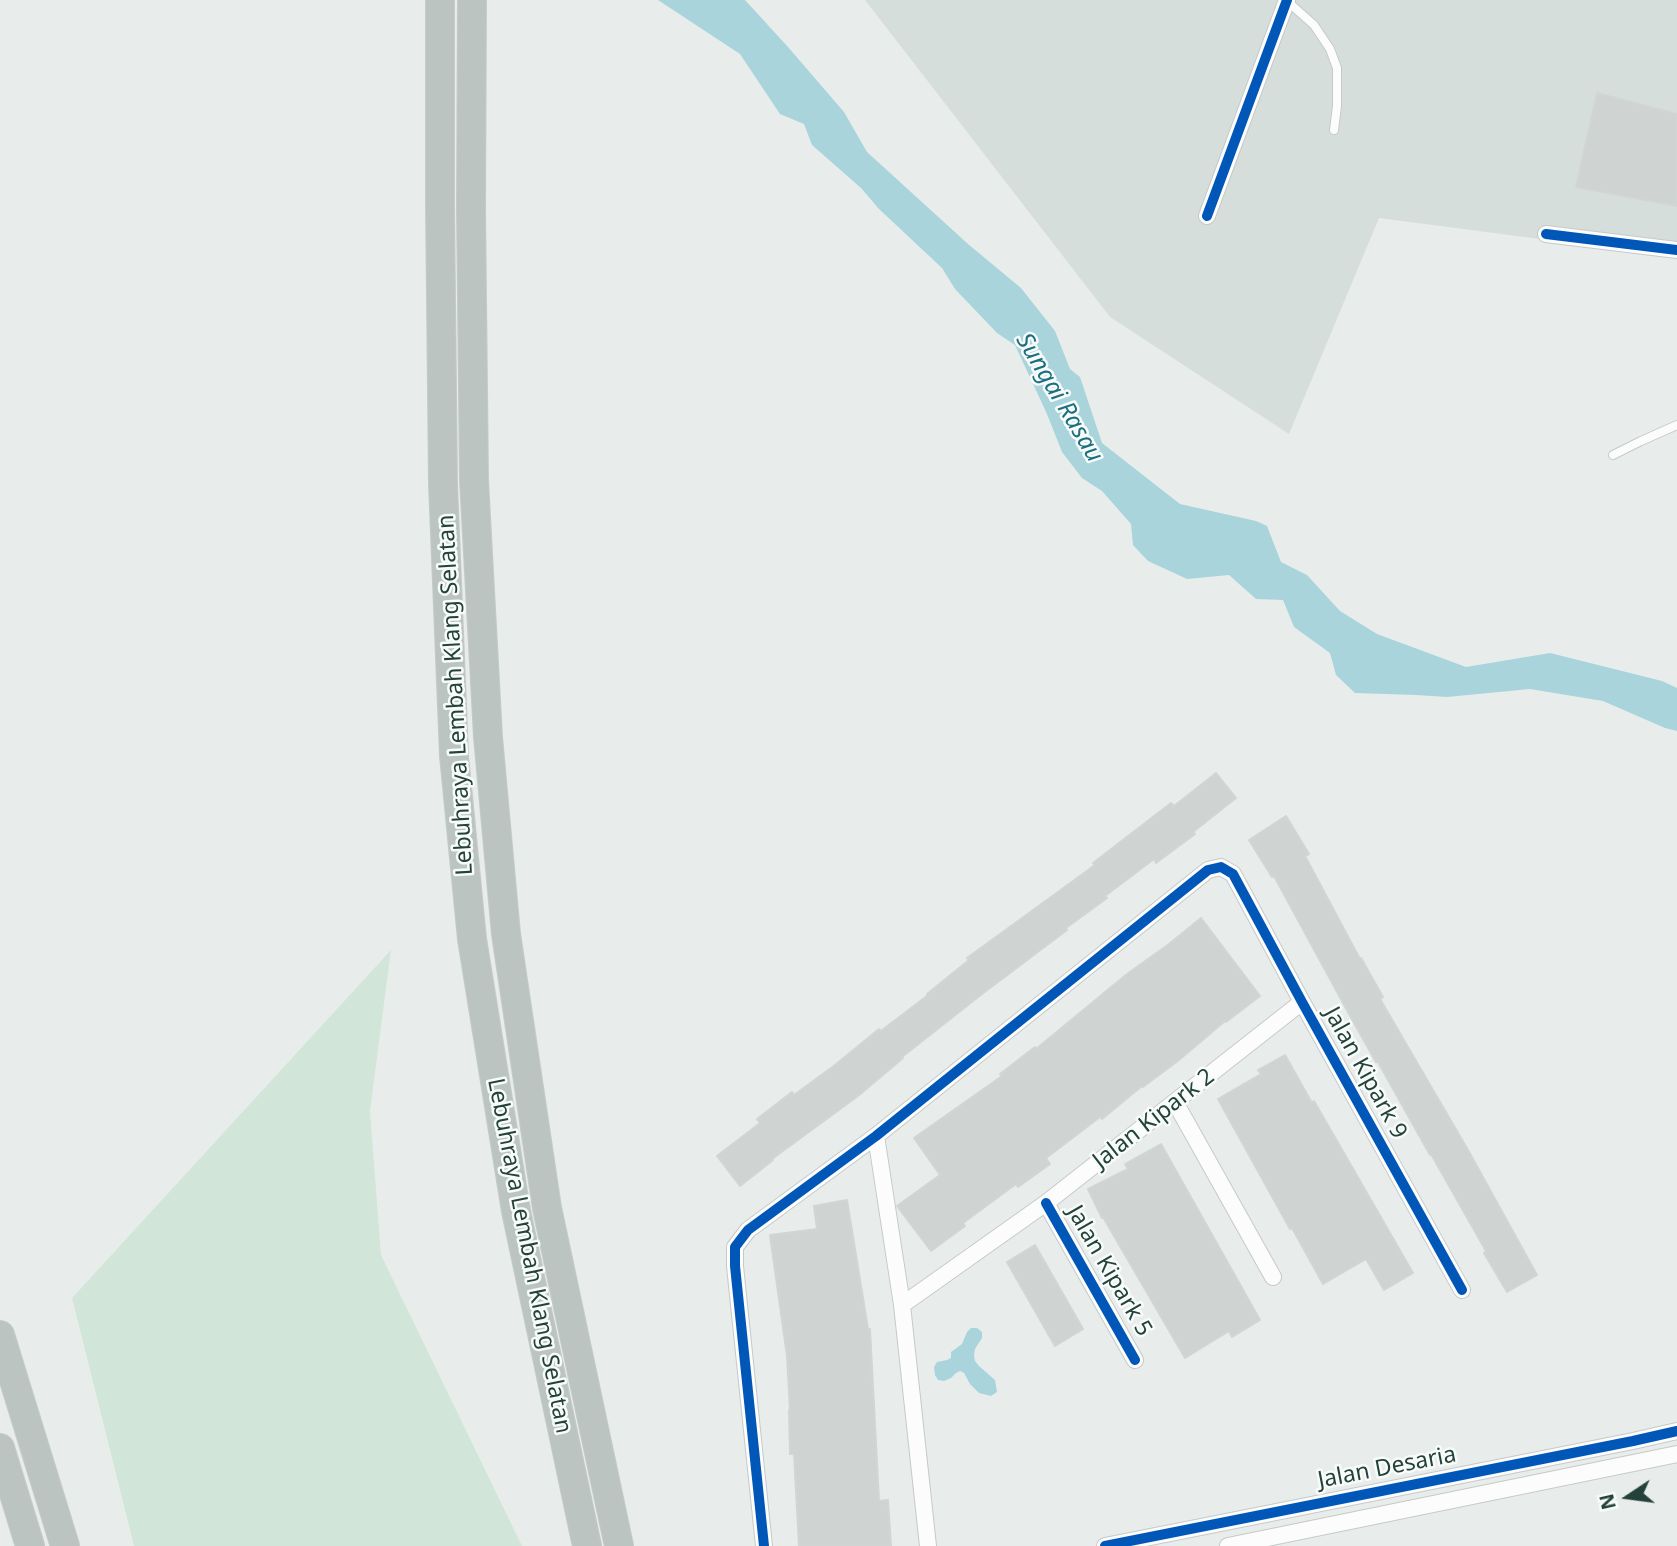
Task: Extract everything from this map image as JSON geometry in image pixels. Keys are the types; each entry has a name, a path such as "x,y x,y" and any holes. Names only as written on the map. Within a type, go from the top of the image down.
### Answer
{"highway":[{"name":"Lebuhraya Lembah Klang Selatan","path":"440,0 443,484 454,756 472,939 516,1211 587,1546"},
{"name":"Lebuhraya Lembah Klang Selatan","path":"472,0 474,480 488,737 506,934 547,1208 619,1546"},
{"path":"0,1335 65,1546"},
{"path":"0,1448 30,1546"}],"street":[{"path":"1207,216 1287,0"},
{"path":"1546,234 1677,250"},
{"name":"Jalan Kipark 9","path":"876,1136 1208,870 1222,867 1233,874 1462,1290"},
{"name":"Jalan Kipark 2","path":"902,1305 1046,1203 1302,1002"},
{"path":"1175,1102 1273,1277"},
{"path":"764,1546 735,1247 748,1230 876,1136 902,1305 928,1546"},
{"name":"Jalan Kipark 5","path":"1046,1203 1135,1360"},
{"name":"Jalan Desaria","path":"1105,1546 1677,1431"},
{"name":"Jalan Desaria","path":"1228,1546 1677,1454"}],"lane":[{"path":"1287,0 1314,24 1330,49 1337,68 1334,130"},
{"path":"1613,455 1677,425"}],"shaded area":[{"path":"865,0 1677,0 1677,257 1379,218 1289,434 1110,317"}],"green space":[{"path":"391,950 370,1111 381,1255 522,1546 134,1546 72,1298"}],"water":[{"name":"Sungai Rasau","path":"658,0 745,0 844,112 867,152 968,244 1021,288 1055,331 1070,369 1080,377 1102,443 1180,504 1256,521 1267,526 1281,562 1307,575 1340,611 1377,634 1466,667 1550,653 1662,681 1677,688 1677,731 1603,701 1530,689 1447,697 1355,693 1336,675 1330,653 1294,627 1283,600 1256,599 1229,575 1187,579 1148,561 1133,545 1131,524 1102,491 1082,478 1062,452 1015,345 997,333 955,289 942,268 879,209 861,188 812,145 804,124 780,114 740,54"},
{"path":"971,1328 982,1332 974,1355 979,1366 995,1380 997,1392 991,1396 979,1393 960,1371 944,1381 938,1380 935,1375 934,1367 937,1362 951,1358 951,1352 962,1344"}],"building":[{"path":"1597,93 1677,114 1677,206 1576,187"},
{"path":"1216,773 1236,798 1193,832 1195,834 1156,863 1154,859 1105,896 1107,898 1066,928 1067,930 740,1186 717,1156 760,1123 757,1119 792,1092 794,1095 835,1065 879,1029 881,1031 928,995 969,960 967,958 1095,865 1093,863 1171,803 1174,806"},
{"path":"1286,816 1309,854 1305,856 1360,959 1383,997 1380,999 1537,1275 1507,1292 1431,1154 1355,1025 1274,876 1272,877 1249,840"},
{"path":"1201,918 1260,996 1102,1119 1100,1117 1046,1158 1050,1164 1018,1187 1016,1184 963,1223 965,1226 931,1251 897,1206 940,1175 914,1138 1002,1076 1000,1074 1035,1047 1036,1049 1127,974"},
{"path":"1285,1055 1413,1273 1384,1290 1366,1259 1323,1284 1218,1099 1261,1074 1258,1070"},
{"path":"1161,1144 1260,1320 1232,1337 1229,1331 1185,1358 1102,1218 1088,1189 1128,1169 1125,1164"},
{"path":"847,1200 870,1329 879,1501 888,1500 891,1546 799,1546 794,1454 790,1454 787,1356 770,1235 817,1229 814,1206"},
{"path":"1035,1245 1083,1329 1055,1346 1007,1262"}],"cycle path":[{"path":"1207,216 1287,0"},
{"path":"1546,234 1677,250"},
{"path":"764,1546 735,1247 748,1230 876,1136 1208,870 1221,867 1233,874 1462,1290"},
{"path":"1046,1203 1135,1360"},
{"path":"1105,1546 1677,1431"}]}
